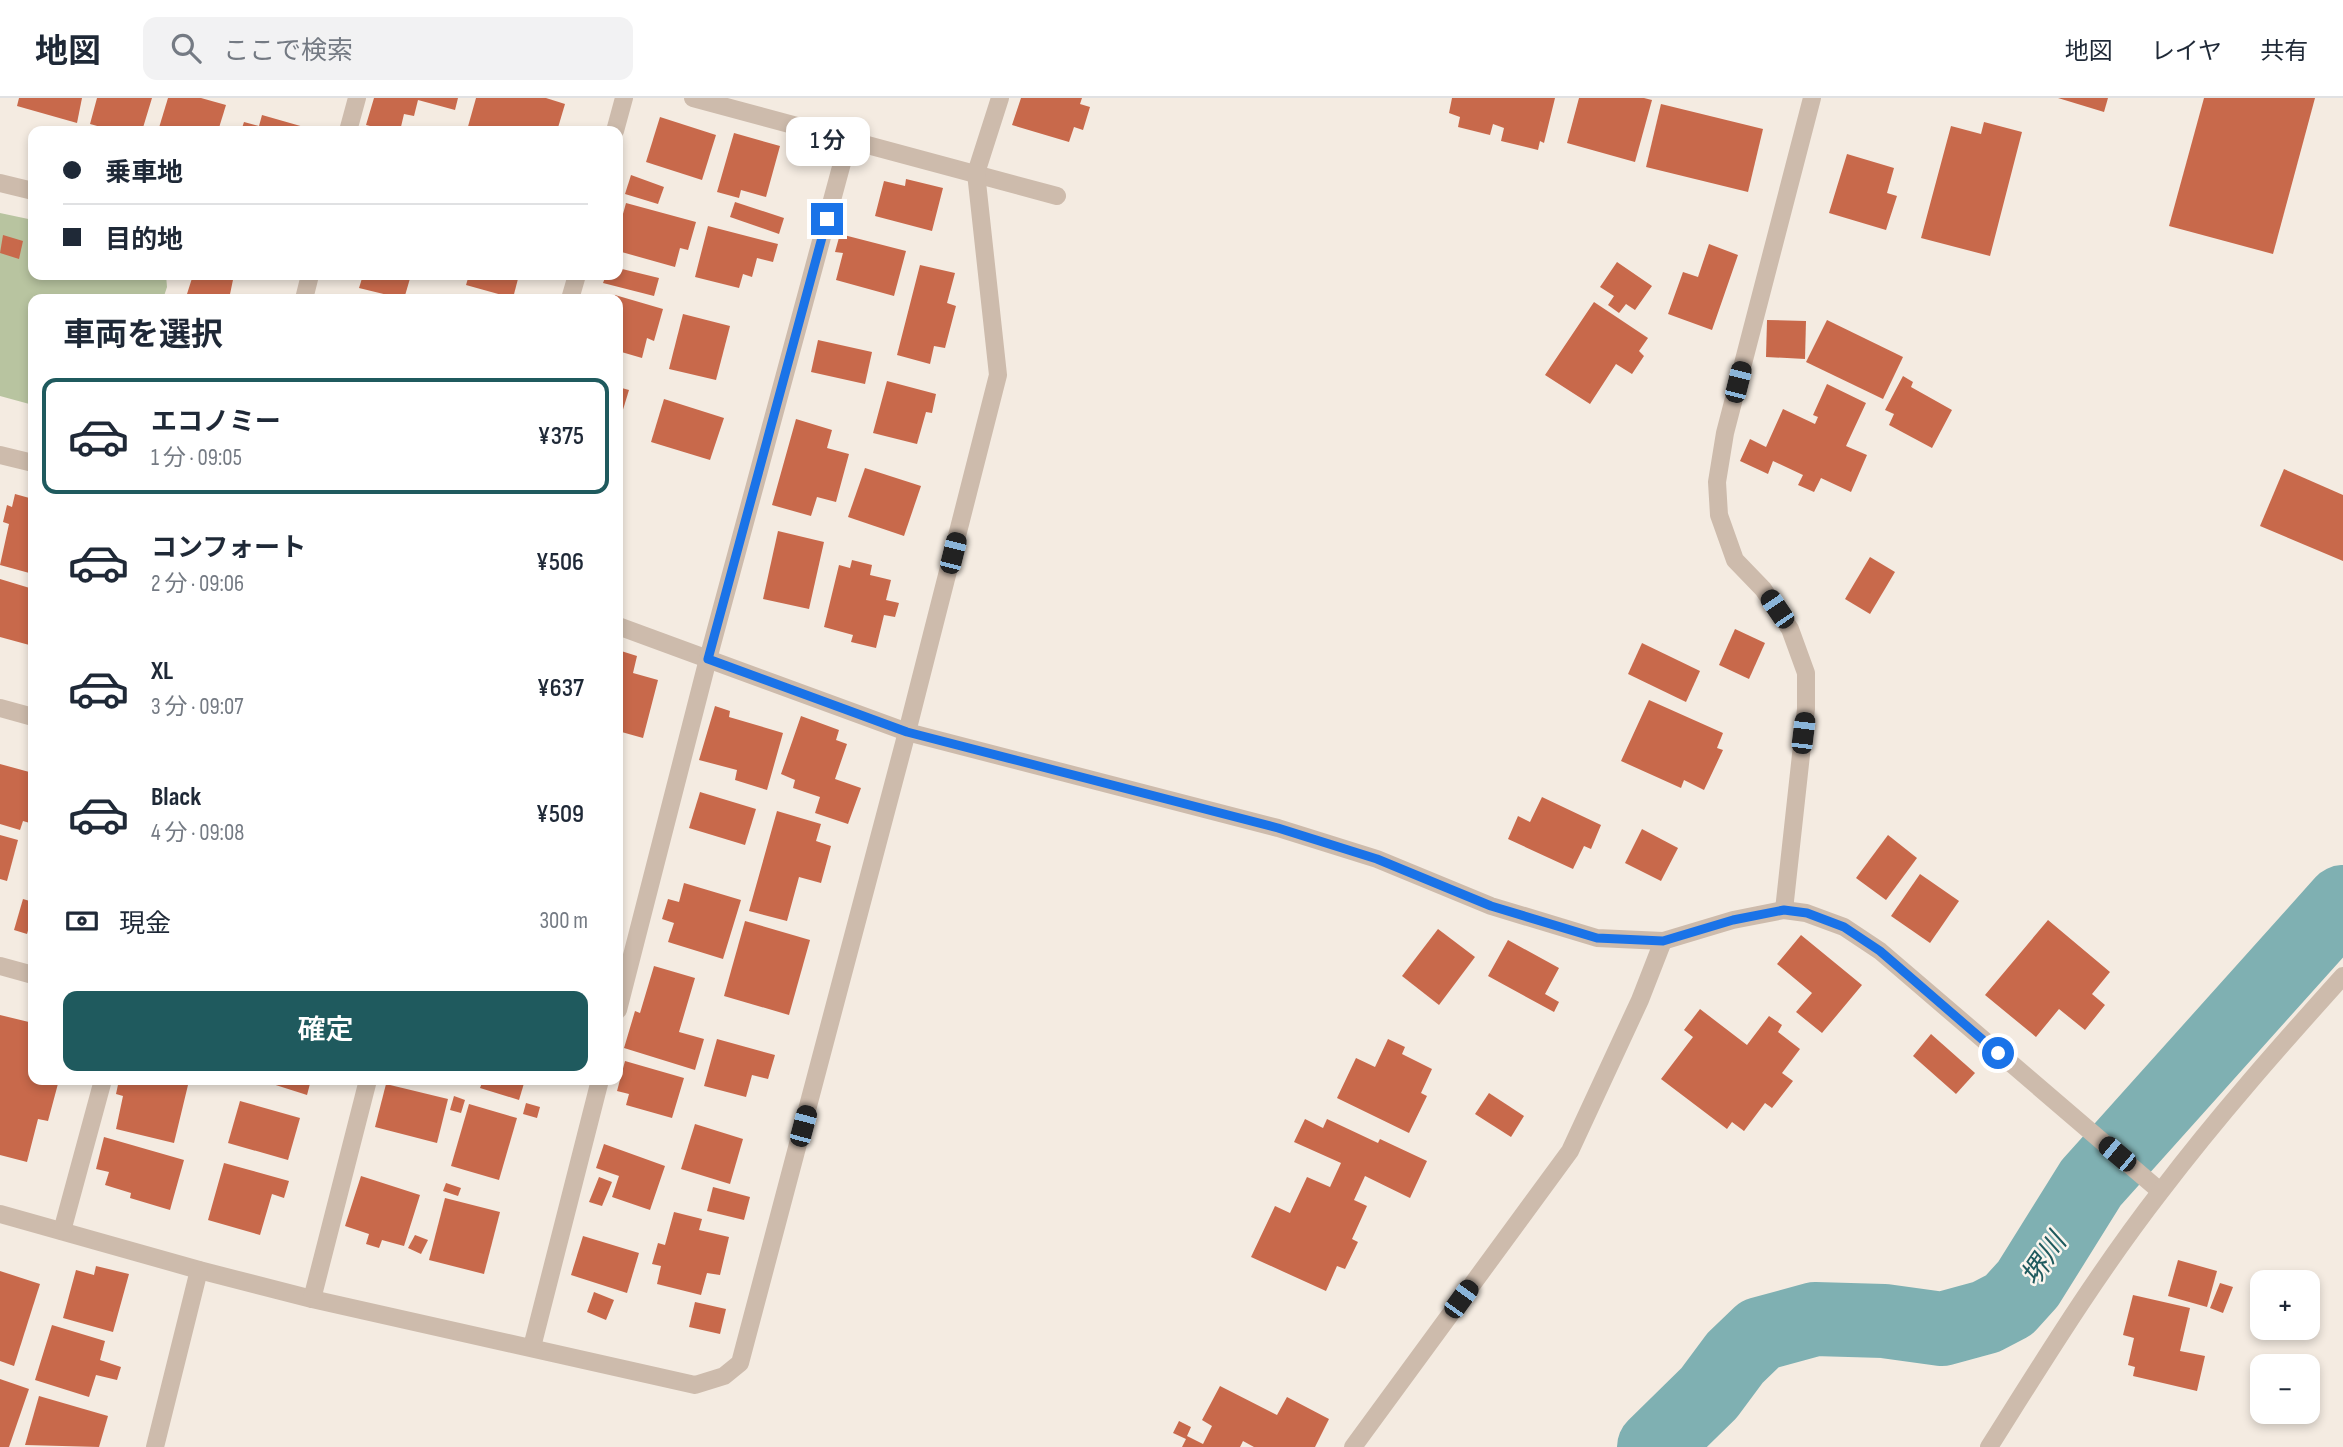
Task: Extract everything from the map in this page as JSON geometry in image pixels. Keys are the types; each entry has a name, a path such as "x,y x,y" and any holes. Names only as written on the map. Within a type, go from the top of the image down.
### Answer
{"street":[{"path":"349,126 357,98"},
{"path":"616,126 624,98"},
{"path":"693,98 1057,196"},
{"path":"0,1214 199,1270 312,1298 695,1385 724,1376 740,1363 907,732 998,375 976,173 1000,98"},
{"path":"1784,910 1806,709 1806,673 1790,629 1763,589 1735,560 1719,515 1717,482 1725,433 1812,98"},
{"path":"623,990 708,659 848,141"},
{"path":"0,183 28,190"},
{"path":"0,455 28,462"},
{"path":"623,628 907,732 1278,828 1377,859 1491,906 1597,938 1663,941 1733,920 1784,910 1807,913 1844,927 1880,951 2160,1191"},
{"path":"0,708 28,716"},
{"path":"1353,1447 1570,1151 1640,1000 1663,941"},
{"path":"0,966 28,974"},
{"path":"1989,1447 2068,1321 2160,1191 2268,1059 2343,976"},
{"path":"62,1230 102,1085"},
{"path":"312,1298 367,1085"},
{"path":"531,1348 599,1085"},
{"path":"155,1447 199,1270"}],"green space":[{"path":"0,213 28,219 28,280 166,280 165,294 28,294 28,404 0,396"}],"building":[{"path":"19,98 82,98 77,123 17,106"},
{"path":"97,98 152,98 144,126 90,124"},
{"path":"168,98 201,98 226,105 220,126 160,126"},
{"path":"374,98 458,98 455,110 418,100 414,116 404,114 401,126 366,125"},
{"path":"476,98 546,98 565,104 558,126 468,126"},
{"path":"1021,98 1082,98 1080,104 1090,107 1083,130 1074,127 1069,142 1012,125"},
{"path":"1452,98 1555,98 1544,143 1540,141 1538,150 1501,141 1504,128 1493,124 1490,135 1458,127 1460,117 1449,113"},
{"path":"1579,98 1652,100 1635,162 1567,143"},
{"path":"2058,98 2108,98 2104,112"},
{"path":"2204,98 2315,98 2273,254 2169,226"},
{"path":"1661,104 1763,129 1748,192 1646,167"},
{"path":"262,115 300,126 259,126"},
{"path":"660,117 716,135 702,180 646,162"},
{"path":"244,122 259,126 243,126"},
{"path":"1984,122 2022,132 1990,256 1921,238 1951,126 1981,134"},
{"path":"734,133 780,146 766,197 741,190 739,198 717,192"},
{"path":"1847,154 1894,168 1887,193 1897,196 1886,230 1829,213"},
{"path":"631,175 664,187 658,204 625,194"},
{"path":"906,179 943,188 932,231 875,216 884,181 905,186"},
{"path":"735,202 784,218 779,234 730,217"},
{"path":"626,203 696,222 688,250 680,248 675,267 623,252 623,214"},
{"path":"708,226 778,244 773,262 757,258 752,277 743,274 739,288 695,277"},
{"path":"840,234 906,251 894,296 836,280 843,253 835,252"},
{"path":"3,235 23,241 19,259 0,253"},
{"path":"1709,244 1738,255 1712,330 1668,314 1683,272 1698,277"},
{"path":"1617,262 1652,286 1635,310 1626,304 1619,313 1608,305 1614,296 1600,287"},
{"path":"920,265 955,273 947,303 956,306 945,348 934,346 930,364 897,355"},
{"path":"623,269 659,278 654,296 603,283 604,280 623,280"},
{"path":"191,280 233,280 230,294 187,294"},
{"path":"361,280 410,280 405,294 384,294 359,288"},
{"path":"468,280 518,280 514,294 499,294 466,285"},
{"path":"623,297 663,309 654,341 647,338 642,358 623,352"},
{"path":"1594,302 1648,338 1639,351 1644,356 1632,374 1616,364 1590,404 1545,375"},
{"path":"683,314 730,326 716,380 669,369"},
{"path":"1767,320 1806,321 1805,359 1766,357"},
{"path":"1827,320 1903,357 1883,399 1806,362"},
{"path":"818,340 872,352 865,384 811,372"},
{"path":"1903,376 1913,382 1911,387 1952,410 1932,448 1889,425 1894,414 1885,410"},
{"path":"887,381 936,394 932,413 926,412 917,444 873,433"},
{"path":"1827,384 1866,403 1846,446 1867,455 1851,492 1821,478 1814,492 1798,485 1803,475 1773,461 1768,474 1740,461 1750,439 1766,447 1783,409 1815,424 1818,417 1813,415"},
{"path":"623,388 629,390 623,410"},
{"path":"664,399 724,418 710,460 651,442"},
{"path":"796,419 832,430 827,448 849,454 836,502 817,497 811,516 772,505"},
{"path":"865,468 921,486 904,536 848,517"},
{"path":"2284,469 2343,495 2343,561 2260,526"},
{"path":"15,494 28,498 28,573 0,565 9,524 3,522 7,505 12,507"},
{"path":"778,531 824,542 809,609 763,599"},
{"path":"1870,557 1895,572 1870,614 1845,599"},
{"path":"852,560 872,565 870,575 891,580 886,600 899,603 895,617 884,615 876,648 851,642 853,635 824,627 839,565 850,568"},
{"path":"0,579 28,587 28,645 0,637"},
{"path":"1735,629 1765,643 1749,679 1719,665"},
{"path":"1642,643 1700,671 1686,702 1628,674"},
{"path":"623,652 637,656 633,673 658,680 643,738 623,732"},
{"path":"1649,700 1723,733 1717,748 1723,750 1704,790 1684,780 1681,788 1621,761"},
{"path":"715,706 730,711 729,717 783,733 767,790 735,780 737,770 699,760"},
{"path":"801,716 839,730 836,740 847,744 835,779 861,788 848,824 815,813 820,797 793,788 795,780 781,774"},
{"path":"0,764 28,772 28,822 23,821 20,830 0,824"},
{"path":"700,792 756,809 745,845 689,828"},
{"path":"1542,797 1601,825 1591,849 1584,846 1573,869 1508,839 1518,816 1530,822"},
{"path":"777,811 821,824 816,841 831,846 821,883 799,877 787,921 749,911"},
{"path":"1642,829 1678,848 1661,881 1625,863"},
{"path":"0,835 18,840 7,881 0,879"},
{"path":"1888,835 1917,858 1886,900 1856,878"},
{"path":"1920,874 1959,901 1930,943 1891,916"},
{"path":"684,883 741,900 723,959 668,942 674,923 662,919 668,899 679,902"},
{"path":"23,899 28,900 27,934 14,930"},
{"path":"2048,920 2110,972 2092,994 2105,1005 2085,1030 2059,1009 2036,1037 1985,995"},
{"path":"745,921 810,940 789,1015 724,996"},
{"path":"1438,929 1475,957 1439,1005 1402,976"},
{"path":"1801,935 1862,985 1822,1033 1796,1012 1812,993 1777,964"},
{"path":"1508,940 1559,968 1545,994 1559,1002 1554,1012 1488,976"},
{"path":"654,966 695,978 679,1032 704,1039 695,1070 624,1048 635,1011 640,1013"},
{"path":"1700,1009 1747,1045 1769,1016 1782,1025 1778,1032 1800,1049 1782,1073 1793,1081 1772,1108 1765,1103 1744,1131 1732,1122 1727,1129 1661,1079 1693,1037 1684,1030"},
{"path":"0,1015 28,1022 28,1085 58,1085 48,1121 38,1119 27,1162 0,1155"},
{"path":"1931,1034 1975,1073 1956,1094 1913,1056"},
{"path":"717,1039 775,1055 768,1079 752,1075 746,1097 704,1086"},
{"path":"1388,1039 1405,1047 1402,1054 1432,1069 1421,1093 1427,1096 1409,1133 1337,1098 1356,1058 1375,1067"},
{"path":"625,1061 684,1078 672,1118 626,1105 629,1094 617,1091 619,1085 623,1085"},
{"path":"118,1085 188,1085 174,1143 116,1129 123,1096 116,1094"},
{"path":"276,1085 310,1085 307,1095"},
{"path":"386,1085 448,1099 437,1143 375,1127"},
{"path":"481,1085 524,1085 519,1100 480,1088"},
{"path":"1489,1093 1524,1116 1511,1137 1475,1114"},
{"path":"454,1096 465,1100 461,1113 450,1110"},
{"path":"240,1101 300,1118 288,1160 228,1143"},
{"path":"526,1103 540,1107 537,1118 523,1114"},
{"path":"469,1104 517,1118 499,1180 451,1166"},
{"path":"1305,1119 1323,1128 1327,1119 1378,1143 1380,1139 1427,1161 1410,1198 1365,1176 1354,1200 1367,1206 1352,1239 1358,1242 1345,1269 1337,1266 1326,1291 1251,1257 1275,1206 1290,1213 1307,1177 1330,1187 1341,1163 1294,1142"},
{"path":"695,1124 743,1139 730,1184 681,1169"},
{"path":"104,1137 184,1160 170,1210 130,1198 131,1193 105,1185 109,1172 96,1169"},
{"path":"604,1144 665,1166 650,1210 612,1197 619,1176 596,1168"},
{"path":"224,1163 289,1181 284,1198 272,1194 260,1235 208,1220"},
{"path":"361,1176 420,1195 404,1246 382,1240 379,1248 366,1244 369,1234 345,1226"},
{"path":"599,1177 612,1182 602,1206 589,1202"},
{"path":"446,1183 461,1188 458,1196 443,1191"},
{"path":"713,1187 750,1197 744,1220 707,1211"},
{"path":"445,1198 500,1212 484,1274 429,1260"},
{"path":"674,1212 702,1219 699,1230 729,1237 720,1275 707,1273 701,1295 657,1284 661,1266 652,1264 658,1243 665,1245"},
{"path":"415,1235 428,1240 421,1254 408,1248"},
{"path":"583,1236 639,1253 627,1293 571,1275"},
{"path":"2178,1260 2217,1271 2207,1307 2168,1296"},
{"path":"96,1266 129,1274 113,1332 63,1318 76,1270 94,1275"},
{"path":"0,1271 40,1284 14,1366 0,1361"},
{"path":"2220,1283 2233,1287 2223,1313 2210,1308"},
{"path":"594,1292 614,1300 606,1320 587,1312"},
{"path":"2133,1295 2190,1308 2180,1351 2205,1356 2197,1391 2133,1376 2135,1367 2128,1365 2134,1338 2123,1335"},
{"path":"695,1302 726,1309 720,1334 689,1327"},
{"path":"52,1325 105,1341 100,1360 121,1367 117,1380 96,1375 89,1397 35,1380"},
{"path":"0,1379 29,1389 9,1447 0,1447"},
{"path":"1220,1386 1277,1415 1287,1397 1329,1419 1315,1447 1254,1447 1243,1441 1240,1447 1182,1447 1186,1439 1173,1433 1179,1421 1191,1427 1187,1436 1203,1444 1212,1426 1202,1420"},
{"path":"39,1396 108,1416 99,1447 25,1445"}],"waterway":[{"name":"堺川","path":"1654,1447 1709,1393 1735,1358 1760,1334 1815,1319 1884,1321 1942,1329 1986,1317 2009,1305 2028,1284 2091,1183 2343,902"}],"route":[{"path":"827,219 708,659 907,732 1278,828 1377,859 1491,906 1597,938 1663,941 1733,920 1784,910 1807,913 1844,927 1880,951 1998,1053"}]}
